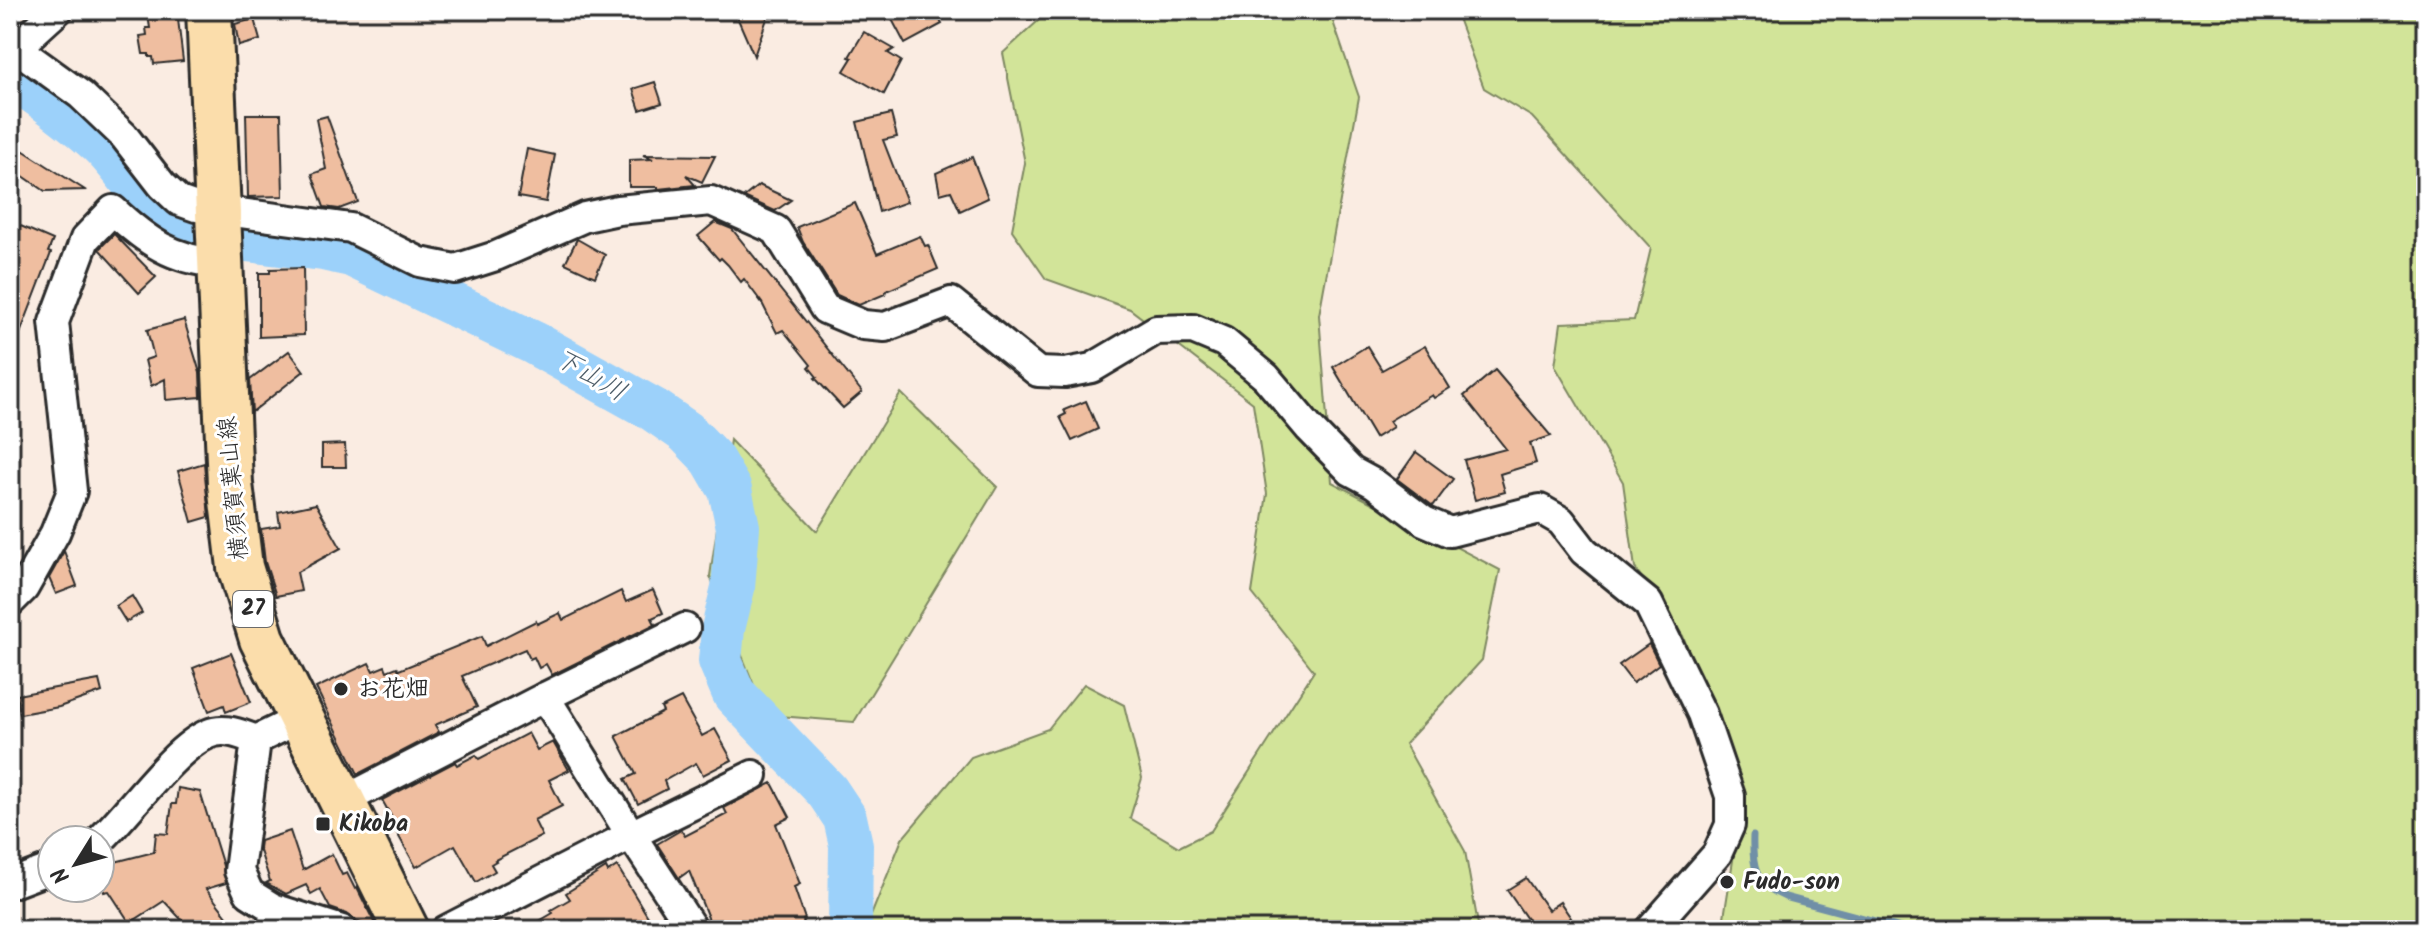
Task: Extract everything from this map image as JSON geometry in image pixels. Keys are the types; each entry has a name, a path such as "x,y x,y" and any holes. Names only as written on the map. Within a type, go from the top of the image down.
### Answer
{"main road":[{"name":"横須賀葉山線","path":"209,10 230,484 240,567 262,639 406,930"}],"street":[{"path":"58,10 13,48 81,95 124,136 162,185 179,201 196,207 219,238"},
{"path":"10,602 24,588 55,533 72,491 54,322 85,239 113,210 136,232 183,258 219,238 351,228 420,262 455,269 496,256 585,217 618,210 711,201 776,230 825,309 863,325 885,327 951,302 1038,372 1065,373 1092,368 1156,330 1193,329 1224,342 1266,377 1351,471 1375,484 1424,521 1450,532 1540,509 1561,521 1584,551 1648,603 1702,714 1730,796 1730,825 1717,854 1650,930"},
{"path":"341,802 685,628"},
{"path":"545,697 691,929"},
{"path":"115,824 182,752 208,733 235,731 256,740 299,719"},
{"path":"256,740 239,871 249,893 273,919 342,930"},
{"path":"446,930 753,775"},
{"path":"10,884 36,874"}],"green space":[{"path":"1050,10 1329,10 1359,97 1319,315 1332,482 1500,570 1482,660 1405,744 1465,851 1479,930 871,930 868,923 902,839 971,757 1048,729 1084,684 1124,705 1142,778 1130,818 1179,847 1211,831 1314,671 1252,593 1267,494 1253,403 1130,309 1046,279 1012,230 1025,163 1003,53"},
{"path":"1455,10 2426,10 2426,930 1722,930 1743,797 1683,636 1635,568 1623,482 1555,366 1561,323 1634,320 1651,248 1532,117 1484,88"},
{"path":"901,393 997,487 854,722 766,715 710,576 730,440 817,531"}],"building":[{"path":"734,10 770,10 754,56"},
{"path":"887,10 935,10 942,24 905,44"},
{"path":"177,11 183,61 154,64 153,57 143,54 140,36 147,35 146,28 150,28 148,15"},
{"path":"254,19 260,40 239,46 235,24"},
{"path":"864,32 894,49 888,53 901,61 884,94 844,71"},
{"path":"655,82 662,103 640,110 633,89"},
{"path":"246,114 281,114 283,196 248,197"},
{"path":"891,114 897,137 883,140 907,202 879,212 857,122"},
{"path":"327,116 358,202 339,209 324,207 312,174 326,169 316,119"},
{"path":"10,142 85,190 45,191 10,167"},
{"path":"527,149 555,155 546,202 518,197"},
{"path":"643,155 715,156 702,182 686,175 695,185 658,189 629,187 629,160 653,159"},
{"path":"972,157 988,198 960,211 951,191 940,194 936,173"},
{"path":"759,185 791,200 775,211 744,197"},
{"path":"855,203 877,254 920,236 925,246 928,245 938,269 859,305 837,295 803,242 797,227"},
{"path":"715,222 732,229 862,392 843,408 815,378 809,367 811,365 783,330 777,333 762,303 744,279 741,282 698,236"},
{"path":"16,224 53,240 48,252 51,253 11,357 10,237"},
{"path":"114,234 156,277 139,293 99,249"},
{"path":"577,239 605,255 595,277 565,263"},
{"path":"303,268 304,335 259,337 259,273 270,273 270,269"},
{"path":"184,320 200,373 201,397 166,400 165,379 151,386 145,360 154,357 147,330"},
{"path":"1367,346 1382,370 1425,346 1450,388 1434,398 1432,395 1389,421 1393,427 1375,438 1333,367"},
{"path":"289,351 304,371 252,412 250,380"},
{"path":"1495,370 1551,436 1530,443 1536,463 1500,474 1505,492 1475,500 1464,460 1506,449 1464,396"},
{"path":"1086,401 1098,429 1072,441 1060,417 1066,414 1064,410"},
{"path":"345,444 346,467 322,467 322,445"},
{"path":"1416,452 1453,479 1433,506 1397,479"},
{"path":"204,463 209,517 192,522 178,471"},
{"path":"316,504 341,548 297,572 301,591 276,596 265,562 261,529 280,526 278,512"},
{"path":"64,551 77,586 56,594 49,578"},
{"path":"653,590 663,613 652,618 655,624 552,675 546,664 539,668 534,657 530,659 525,649 462,676 477,707 435,725 439,732 358,774 316,688 369,663 373,671 385,666 387,671 397,667 399,670 482,636 486,646 536,621 537,624 560,613 563,620 621,591 626,602"},
{"path":"132,596 142,613 126,622 116,606"},
{"path":"1649,644 1659,664 1633,683 1619,665"},
{"path":"231,653 251,702 226,712 224,705 209,711 193,668"},
{"path":"99,680 102,692 59,707 20,714 17,695"},
{"path":"681,698 702,736 715,729 732,760 703,775 696,763 664,781 667,789 638,804 625,779 636,774 616,736 663,712 661,708"},
{"path":"528,733 537,750 553,742 569,770 549,780 562,806 534,820 542,836 495,860 491,864 495,871 476,882 455,845 416,867 382,800 455,762 457,765 476,755 479,759"},
{"path":"772,783 790,817 776,824 800,884 794,887 807,930 713,930 689,871 679,878 657,844 681,830 685,836 727,814 724,808"},
{"path":"178,788 200,792 223,866 226,883 206,889 227,916 212,930 191,930 164,901 130,923 116,902 116,862 154,852 156,833 168,834 172,804 176,804"},
{"path":"290,831 303,870 332,854 342,875 347,873 357,888 378,930 330,908 320,889 311,894 306,885 286,894 266,883 270,881 259,848 260,841"},
{"path":"617,866 656,930 524,930 570,899 566,893 606,868 608,872"},
{"path":"1526,878 1548,910 1560,902 1571,918 1559,926 1561,930 1518,930 1529,922 1507,890"}],"waterway":[{"name":"下山川","path":"10,75 89,134 149,203 187,233 351,255 534,343 654,410 686,432 712,459 730,490 738,527 733,588 723,629 720,661 734,694 827,791 845,818 851,845 850,930"},
{"path":"1753,836 1757,873 1775,892 1908,930"}],"place":[{"name":"お花畑","path":"341,689"},
{"name":"Kikoba","path":"323,824"},
{"name":"Fudo-son","path":"1727,882"}]}
